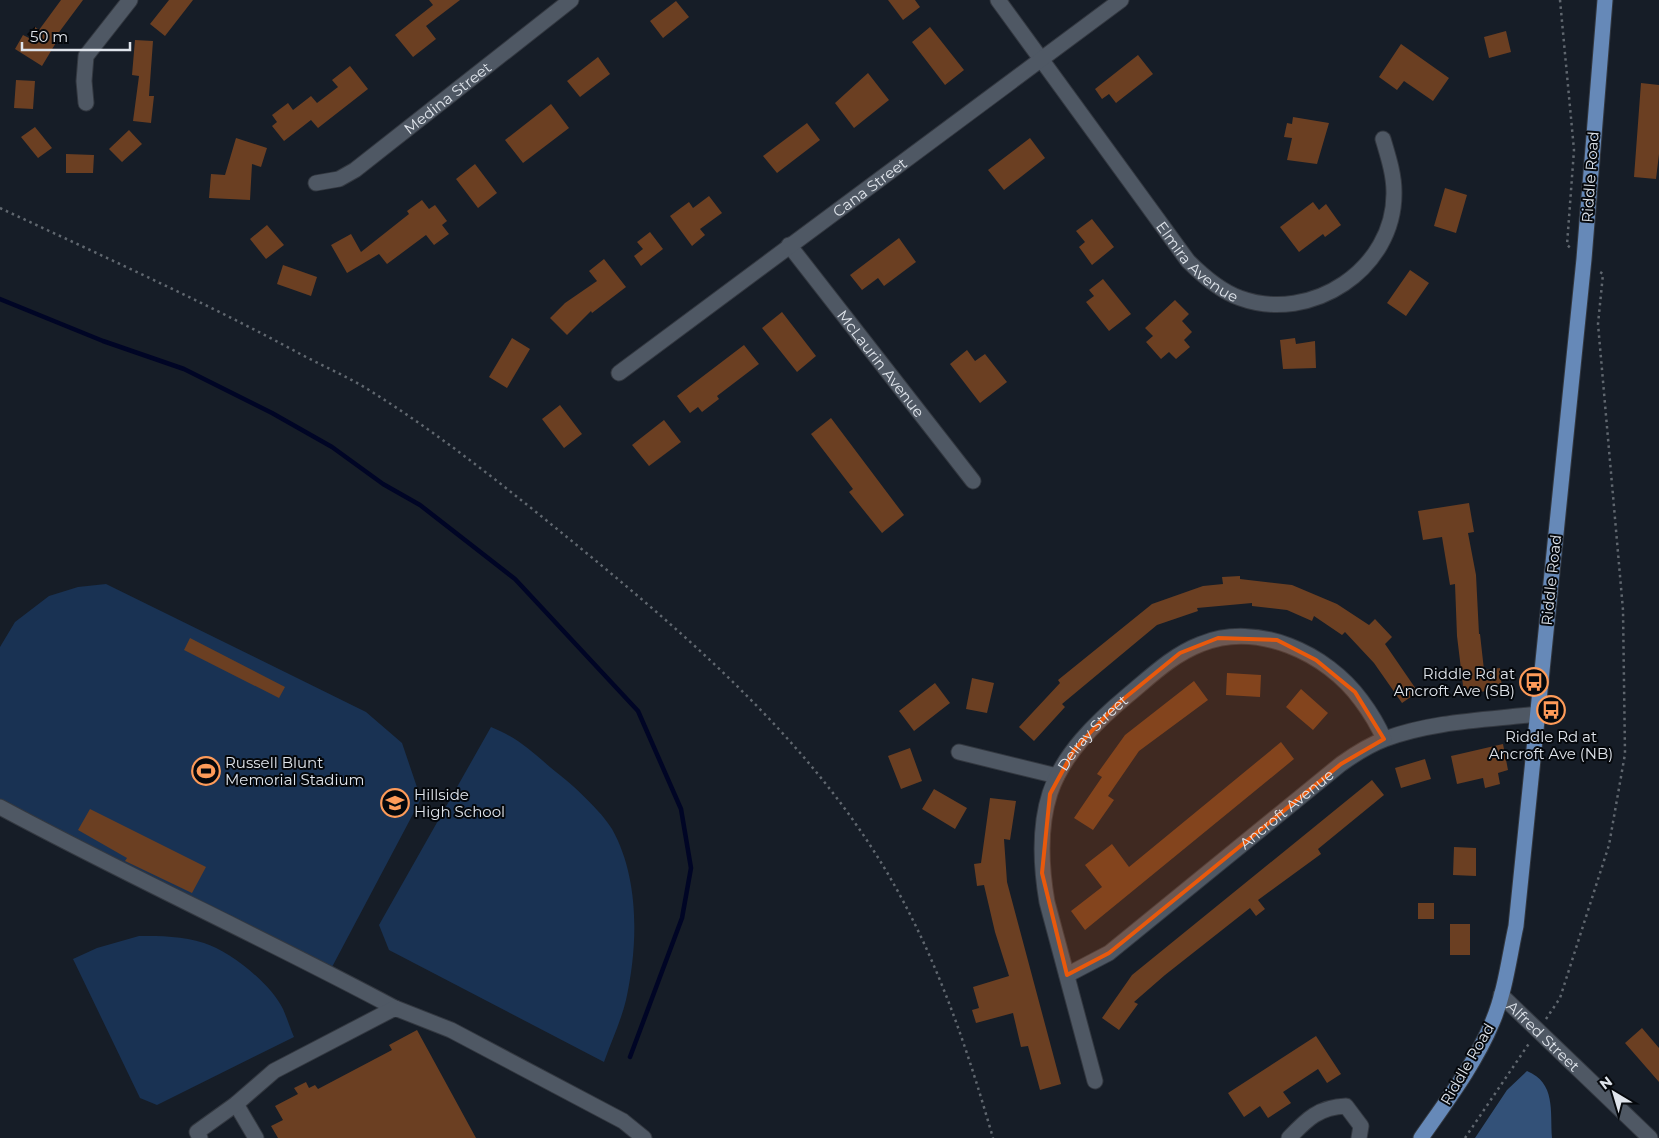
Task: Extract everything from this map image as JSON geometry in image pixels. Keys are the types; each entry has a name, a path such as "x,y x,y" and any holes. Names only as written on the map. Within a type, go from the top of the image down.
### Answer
{"main road":[{"name":"Riddle Road","path":"1421,1138 1456,1087 1492,1024 1501,995 1516,926 1584,259 1605,0"}],"street":[{"path":"86,102 84,82 86,56 130,0"},
{"name":"Medina Street","path":"316,183 339,179 355,170 571,0"},
{"name":"Elmira Avenue","path":"998,0 1188,260 1213,284 1241,298 1256,302 1291,304 1321,296 1347,283 1369,262 1383,238 1393,206 1392,173 1383,139"},
{"name":"Cana Street","path":"619,373 1121,0"},
{"name":"McLaurin Avenue","path":"789,245 973,481"},
{"name":"Delray Street","path":"1095,1081 1047,902 1042,873 1045,815 1057,776 1074,750 1116,705 1180,653 1218,638 1238,636 1277,640 1316,660 1355,692 1384,739"},
{"name":"Ancroft Avenue","path":"1067,976 1110,953 1341,764 1365,748 1384,739 1445,724 1538,714"},
{"path":"958,752 1057,776"},
{"path":"0,807 75,847 218,916 395,1008 460,1035 623,1121 644,1138"},
{"name":"Alfred Street","path":"1501,995 1650,1138"},
{"path":"198,1135 274,1071 395,1008"},
{"path":"236,1104 256,1138"},
{"path":"1290,1138 1305,1122 1328,1106 1346,1106 1361,1126 1358,1138"}],"path":[{"path":"1465,1138 1560,998 1609,845 1625,754 1623,610 1598,324 1603,274 1567,245 1574,150 1560,0"},
{"path":"0,208 242,323 366,388 444,442 519,498 677,630 776,724 835,795 886,872 946,991 970,1058 993,1138"}],"highlighted area":[{"path":"1218,638 1277,640 1316,660 1355,692 1384,739 1341,764 1109,953 1067,975 1042,873 1050,794 1074,750 1116,705 1180,653"}],"shaded area":[{"name":"Russell Blunt Memorial Stadium","path":"106,584 366,712 402,743 421,799 332,967 139,875 0,801 0,647 15,622 49,596 78,587"},
{"path":"491,727 525,746 563,777 607,822 621,848 628,869 632,891 634,913 633,958 624,1008 604,1062 389,950 379,925"},
{"path":"139,936 164,936 188,939 204,943 226,953 260,979 269,989 283,1009 294,1037 157,1105 140,1098 73,959 97,948"},
{"path":"1527,1071 1536,1076 1547,1090 1551,1108 1552,1138 1475,1138 1507,1090"}],"building":[{"path":"61,0 83,0 54,39 57,41 42,66 15,49 23,35 29,38 35,27 39,30"},
{"path":"169,0 193,0 165,36 150,24"},
{"path":"429,0 460,0 426,26 436,39 413,57 395,35 433,5"},
{"path":"888,0 915,0 920,7 903,20"},
{"path":"676,1 689,17 663,38 650,21"},
{"path":"930,27 964,70 945,85 912,42"},
{"path":"1506,31 1511,52 1489,58 1484,37"},
{"path":"135,40 153,41 149,96 154,96 151,123 133,121 139,76 132,75"},
{"path":"1401,44 1449,78 1433,101 1404,81 1397,90 1379,77"},
{"path":"1138,55 1153,74 1116,103 1109,94 1102,99 1095,89"},
{"path":"598,57 610,74 580,97 567,81"},
{"path":"350,66 368,89 318,128 311,120 284,141 272,126 277,122 272,115 288,103 293,110 311,96 317,103 338,87 332,80"},
{"path":"868,73 889,100 854,128 835,103"},
{"path":"16,80 35,81 33,109 14,108"},
{"path":"1641,83 1659,85 1659,154 1656,179 1634,177"},
{"path":"551,104 569,128 523,163 505,140"},
{"path":"1293,117 1329,123 1317,164 1287,160 1292,138 1284,137 1287,123 1292,124"},
{"path":"807,123 820,140 777,173 763,156"},
{"path":"35,127 52,148 38,158 21,137"},
{"path":"129,130 142,144 122,162 109,149"},
{"path":"236,138 267,148 261,167 252,164 250,200 209,198 211,174 225,175"},
{"path":"1030,138 1045,158 1004,190 988,170"},
{"path":"66,154 94,155 93,173 66,173"},
{"path":"475,164 497,193 478,208 456,179"},
{"path":"1445,188 1467,195 1456,233 1434,226"},
{"path":"709,196 722,213 700,229 705,235 692,246 670,216 689,202 693,208"},
{"path":"422,200 429,209 435,205 447,221 442,225 449,234 434,245 426,235 387,264 379,254 347,273 331,245 351,234 361,252 409,214 407,211"},
{"path":"1313,202 1319,210 1326,204 1341,225 1325,237 1323,234 1299,252 1280,227"},
{"path":"1092,219 1114,247 1092,265 1079,247 1085,242 1076,231"},
{"path":"267,225 284,245 266,259 250,239"},
{"path":"650,232 663,249 641,266 634,256 643,249 637,242"},
{"path":"899,238 916,262 884,286 878,278 862,290 850,275"},
{"path":"604,259 626,287 592,313 591,311 567,335 550,318 565,303 597,281 589,271"},
{"path":"283,265 317,277 311,296 277,284"},
{"path":"1410,270 1429,283 1406,316 1387,303"},
{"path":"1103,279 1131,314 1109,331 1086,302 1094,296 1089,290"},
{"path":"1175,300 1189,314 1182,321 1192,332 1184,340 1190,347 1176,359 1169,352 1161,359 1146,342 1153,336 1145,328"},
{"path":"782,312 816,356 797,372 762,328"},
{"path":"512,338 530,349 507,388 489,377"},
{"path":"1295,338 1296,344 1315,341 1316,368 1283,369 1280,340"},
{"path":"744,345 759,364 717,396 719,399 702,412 698,407 690,413 677,396"},
{"path":"967,350 975,361 985,354 1007,382 980,403 950,364"},
{"path":"560,405 582,434 564,448 542,419"},
{"path":"831,418 904,515 882,533 849,492 853,489 811,434"},
{"path":"664,420 681,442 649,466 632,445"},
{"path":"1469,503 1474,532 1468,533 1476,575 1479,634 1484,670 1500,668 1502,689 1464,694 1457,636 1455,584 1450,585 1442,537 1423,540 1418,511"},
{"path":"1240,576 1240,579 1292,585 1337,604 1369,625 1375,619 1392,637 1385,644 1418,692 1402,703 1374,663 1345,632 1342,635 1314,616 1312,621 1287,610 1252,606 1252,603 1197,608 1198,611 1157,625 1062,704 1065,707 1034,741 1019,727 1060,683 1058,680 1152,604 1203,586 1223,584 1222,577"},
{"path":"190,638 285,687 279,698 184,650"},
{"path":"1227,673 1261,675 1260,697 1226,695"},
{"path":"972,678 994,683 987,713 966,709"},
{"path":"1194,681 1208,700 1139,751 1108,796 1114,800 1093,830 1074,818 1102,777 1097,774 1125,735"},
{"path":"935,683 950,703 914,731 899,711"},
{"path":"1301,689 1328,713 1313,730 1286,707"},
{"path":"1281,742 1294,759 1085,930 1071,911 1102,887 1085,865 1112,844 1129,867"},
{"path":"1503,744 1508,770 1498,773 1500,784 1485,788 1483,778 1457,784 1451,756"},
{"path":"910,748 922,781 901,789 888,756"},
{"path":"1425,759 1431,779 1401,788 1395,768"},
{"path":"1372,780 1384,795 1318,849 1321,854 1258,900 1265,909 1256,916 1250,908 1165,975 1134,1002 1138,1004 1119,1030 1102,1018 1132,975"},
{"path":"934,789 967,808 955,829 922,809"},
{"path":"990,798 1016,801 1010,840 1004,839 1007,882 1061,1084 1040,1090 1028,1046 1021,1047 1013,1013 976,1023 972,1010 979,1008 973,987 1009,976 995,932 984,885 977,886 974,864 981,863"},
{"path":"90,809 206,867 192,893 125,861 127,858 78,830"},
{"path":"1454,847 1476,848 1476,876 1453,875"},
{"path":"1418,903 1434,903 1434,919 1418,919"},
{"path":"1450,924 1470,924 1470,955 1450,955"},
{"path":"1642,1028 1659,1048 1659,1082 1625,1043"},
{"path":"417,1030 476,1138 278,1138 271,1126 283,1120 275,1106 298,1094 294,1088 306,1082 309,1088 315,1085 318,1089 392,1050 389,1045"},
{"path":"1316,1036 1341,1074 1327,1083 1318,1069 1283,1092 1291,1103 1268,1118 1260,1106 1244,1117 1228,1093"}],"waterway":[{"path":"0,299 103,341 184,369 272,413 332,447 383,484 420,505 515,579 638,711 681,809 691,868 682,918 630,1057"}],"place":[{"name":"Riddle Rd at Ancroft Ave (SB)","path":"1534,682"},
{"name":"Riddle Rd at Ancroft Ave (NB)","path":"1551,710"},
{"name":"Russell Blunt Memorial Stadium","path":"206,771"},
{"name":"Hillside High School","path":"395,803"}]}
